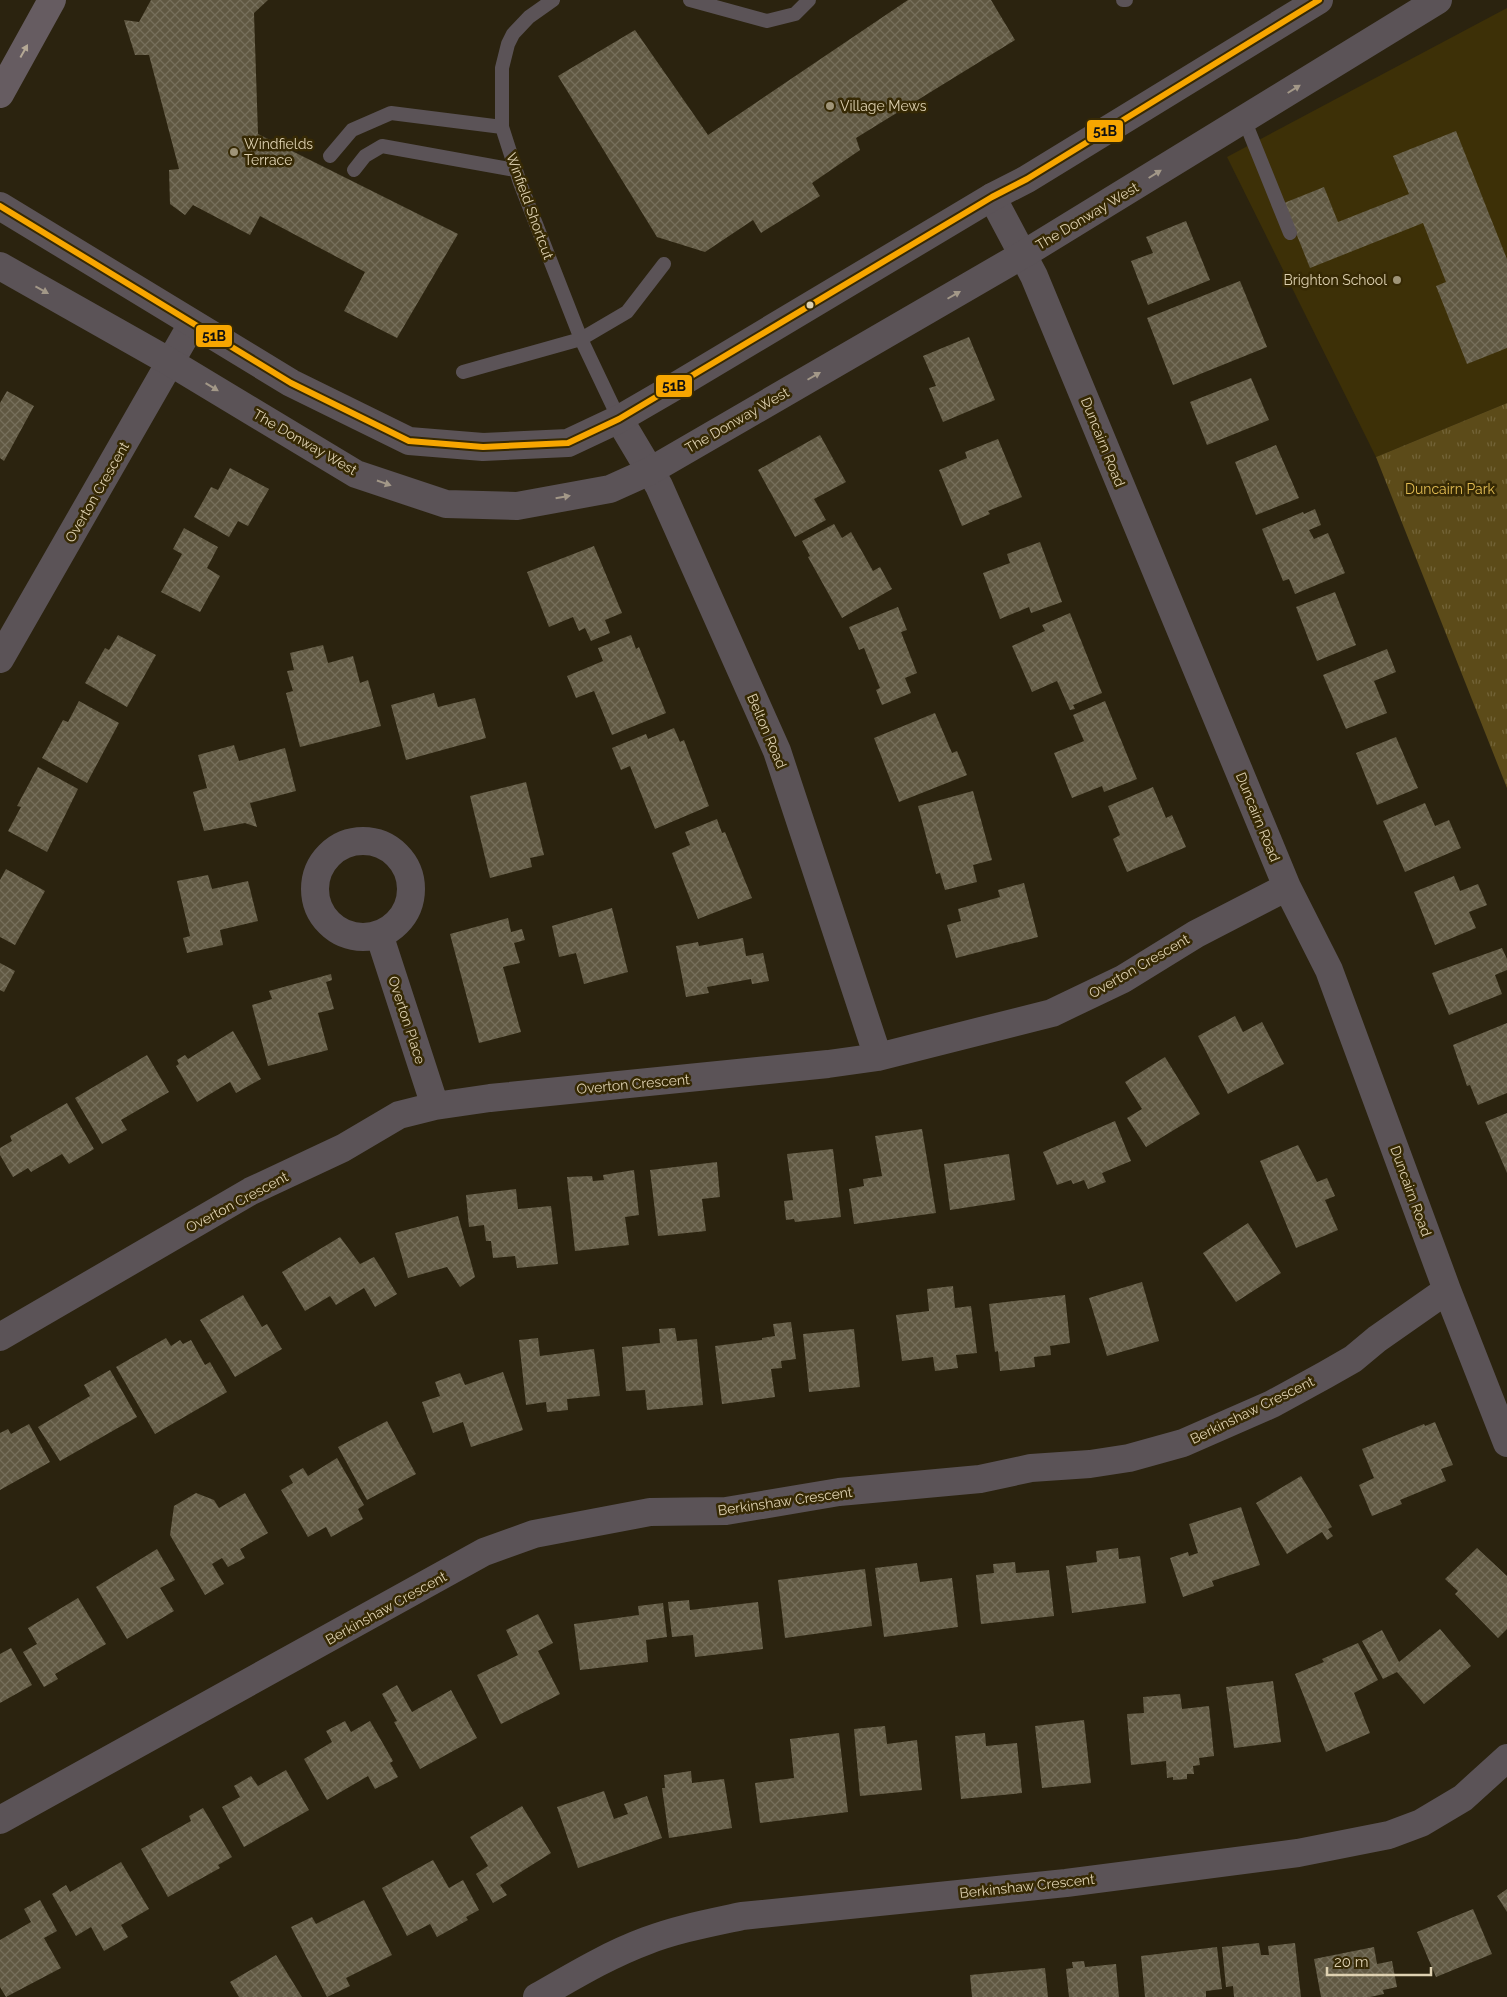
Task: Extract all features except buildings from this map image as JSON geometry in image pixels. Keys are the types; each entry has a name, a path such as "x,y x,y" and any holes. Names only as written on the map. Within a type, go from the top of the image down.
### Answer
{"main road":[{"path":"0,94 52,0"}],"street":[{"path":"0,206 291,383 409,442 482,447 568,442 619,419 992,197 1027,179 1319,0"},
{"name":"The Donway West","path":"0,266 170,362 356,474 446,504 517,506 610,489 650,471 1024,254 1438,0"},
{"name":"Duncairn Road","path":"992,197 1024,254 1287,887 1329,970 1447,1290 1507,1443"},
{"name":"Overton Crescent","path":"0,659 192,324"},
{"name":"Belton Road","path":"619,419 650,471 778,751 878,1057"},
{"name":"Overton Crescent","path":"0,1337 251,1191 343,1148 399,1115 436,1106 490,1098 810,1066 878,1057 1052,1013 1123,979 1196,934 1287,887"},
{"name":"Overton Place","path":"379,934 436,1106"},
{"name":"Berkinshaw Crescent","path":"0,1820 484,1552 534,1534 650,1512 726,1511 839,1492 980,1479 1031,1468 1090,1464 1129,1458 1183,1443 1272,1404 1353,1359 1377,1339 1447,1290"},
{"name":"Berkinshaw Crescent","path":"537,1997 593,1965 645,1941 692,1926 742,1916 1066,1883 1298,1853 1389,1836 1421,1823 1463,1798 1507,1758"}],"lane":[{"name":"Winfield Shortcut","path":"553,0 529,17 513,34 508,44 502,68 502,127 515,170 581,339 619,419"},
{"path":"690,0 767,21 795,14 809,0"},
{"path":"330,156 352,130 391,113 502,127"},
{"path":"1244,119 1290,233"},
{"path":"354,170 365,156 382,146 515,170"},
{"path":"463,372 581,339 627,312 664,264"}],"shaded area":[{"name":"Brighton School","path":"1507,8 1507,403 1376,457 1227,157"}],"green space":[{"name":"Duncairn Park","path":"1507,403 1507,788 1376,457"}],"transit line":[{"name":"51B","path":"0,206 291,383 409,441 483,447 568,443 619,419 992,197 1027,179 1319,0"}],"place":[{"name":"Village Mews","path":"830,106"},
{"name":"Windfields Terrace","path":"234,152"},
{"name":"Brighton School","path":"1397,280"}]}
